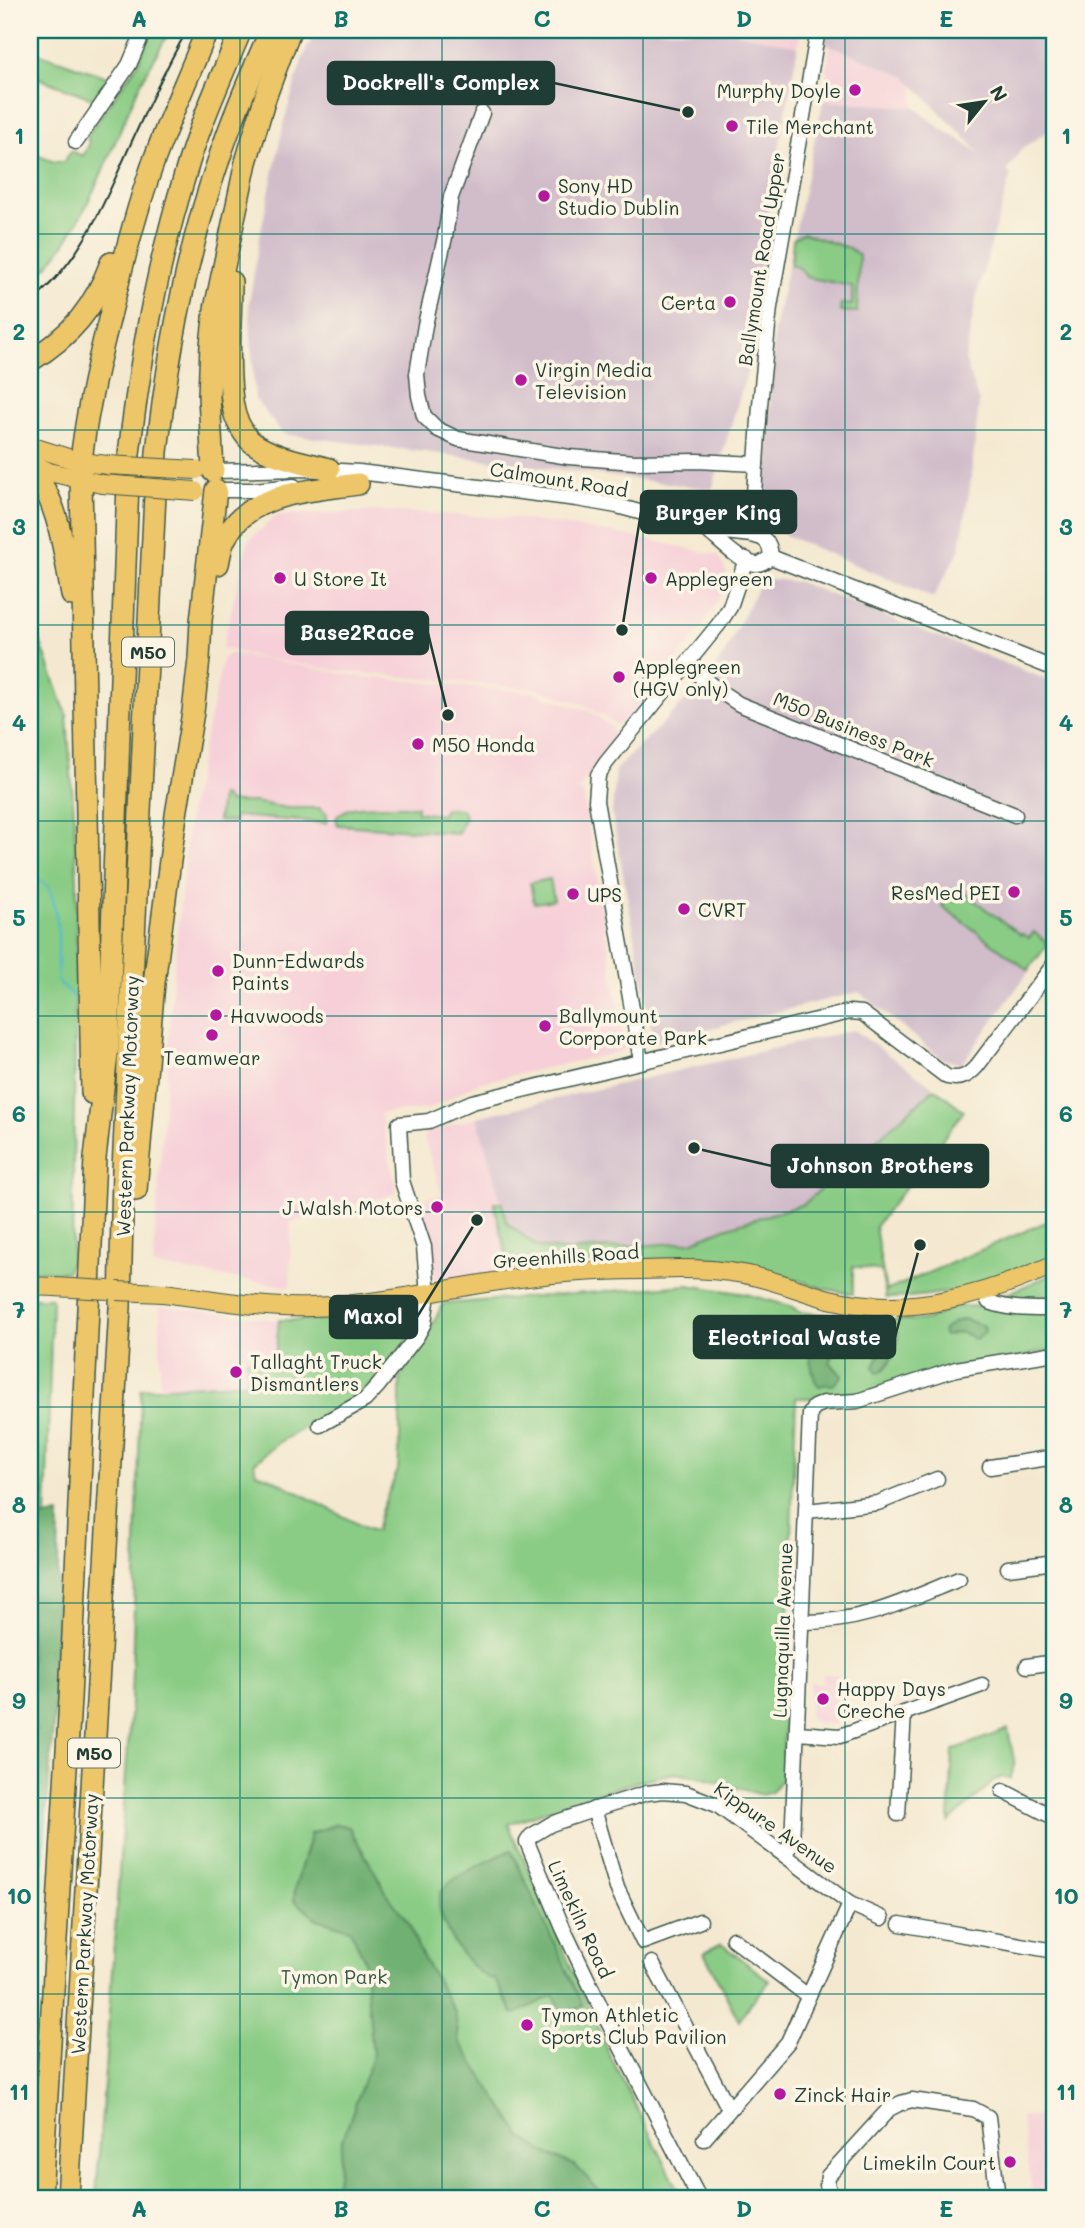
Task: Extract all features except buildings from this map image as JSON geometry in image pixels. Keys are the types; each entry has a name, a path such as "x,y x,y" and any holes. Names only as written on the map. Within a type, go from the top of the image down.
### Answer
{"highway":[{"name":"Western Parkway Motorway","path":"41,2198 69,1726 95,1158 108,1045 129,454 137,382 163,254 185,173 241,30"},
{"name":"Western Parkway Motorway","path":"68,2198 120,1308 123,1170 156,466 173,334 192,251 231,125 271,30"},
{"name":"M50","path":"199,659 211,345 215,309 246,162 266,95 290,30"},
{"name":"M50","path":"95,1158 89,1042 88,800 81,470 84,435 103,344 135,218 149,173 206,35"},
{"name":"M50","path":"30,361 77,324 102,288 166,113 206,35"},
{"name":"M50","path":"231,234 230,380 234,412 251,442 274,453 329,469"},
{"name":"M50","path":"30,471 39,479 49,496 64,552 85,716"},
{"name":"M50","path":"120,1308 128,1267 154,983 199,659 224,539 247,512 274,500 298,493 358,484"}],"main road":[{"path":"30,446 81,470 102,484 205,481"},
{"path":"30,463 49,472 108,465 205,481"},
{"name":"Greenhills Road","path":"30,1286 163,1293 275,1306 310,1307 428,1294 535,1276 703,1269 744,1274 832,1299 881,1306 947,1301 984,1293 1055,1264"}],"street":[{"path":"76,142 129,65 144,30"},
{"name":"Ballymount Road Upper","path":"771,557 770,546 762,538 755,495 770,307 818,30"},
{"path":"482,113 451,197 425,325 417,374 424,416 437,429 458,439 569,457 635,463 721,461 756,464"},
{"name":"Calmount Road","path":"205,481 329,469 617,506 706,530 762,538"},
{"name":"Calmount Road","path":"205,481 254,490 302,485 358,484 404,478"},
{"name":"Ballymount Road Upper","path":"706,530 746,524 755,495"},
{"name":"Calmount Road","path":"706,530 746,559"},
{"path":"641,1062 596,801 598,775 687,666 730,607 746,559 760,564 771,557 1055,669"},
{"name":"M50 Business Park","path":"687,666 739,704 1015,815"},
{"path":"320,1425 365,1400 424,1323 428,1294 424,1247 401,1181 399,1124 429,1121 472,1102 849,1012 862,1013 940,1073 947,1077 962,1078 977,1066 1055,962"},
{"path":"984,1293 989,1302 1002,1307 1018,1310 1055,1309"},
{"name":"Lugnaquilla Avenue","path":"784,1853 792,1844 810,1414 814,1407 824,1403 857,1401 956,1368 1055,1353"},
{"path":"990,1467 1055,1457"},
{"path":"807,1511 878,1503 937,1479"},
{"path":"1008,1567 1055,1562"},
{"path":"802,1622 852,1619 880,1612 959,1579"},
{"path":"1027,1665 1055,1662"},
{"path":"797,1733 840,1735 982,1685"},
{"path":"898,1814 904,1713"},
{"path":"1003,1791 1055,1818"},
{"name":"Kippure Avenue","path":"527,1842 531,1836 551,1824 647,1793 686,1793 717,1805 850,1904 882,1918"},
{"path":"594,1810 617,1888 643,1942 700,1921"},
{"name":"Limekiln Road","path":"527,1842 558,1917 606,2018 699,2198"},
{"path":"704,2139 788,2042 850,1904"},
{"path":"900,1924 1055,1951"},
{"path":"733,1939 808,1996"},
{"path":"652,1962 729,2109"},
{"path":"833,2198 827,2185 828,2176 889,2109 912,2100 973,2109 988,2117 998,2198"}],"shaded area":[{"path":"316,30 723,30 798,46 769,202 754,349 712,489 283,434 255,399 249,304 259,240 285,118 302,60"},
{"path":"723,30 801,30 798,46"},
{"path":"828,30 1055,30 1055,127 1022,148 1007,171 1011,174 977,294 965,359 979,403 970,487 960,549 933,598 785,535 765,488 774,331 823,101 914,107 939,127 980,153 906,77 825,43"},
{"path":"830,45 906,77 914,85 914,107 823,101"},
{"path":"385,511 514,518 616,533 718,555 727,573 720,596 699,632 633,717 616,725 587,706 538,689 347,672 268,659 222,648 248,541 277,515"},
{"path":"762,578 799,582 1055,683 1055,935 962,1064 942,1059 859,992 654,1042 612,814 616,769 693,693 724,655"},
{"path":"231,653 355,676 533,692 590,711 612,727 614,739 577,792 583,793 625,1048 619,1052 478,1083 429,1109 380,1113 397,1193 291,1223 290,1287 153,1266 173,977 190,807 223,657"},
{"path":"854,1030 935,1088 804,1204 726,1228 691,1242 568,1251 538,1247 507,1223 477,1117"},
{"path":"477,1117 502,1202 494,1202 510,1271 435,1280 432,1247 415,1201 442,1195 423,1134"},
{"path":"160,1306 279,1320 276,1351 271,1355 246,1360 248,1382 160,1387"},
{"name":"Happy Days Creche","path":"823,1674 838,1674 836,1725 813,1722 809,1717 810,1682 822,1683"},
{"path":"1021,2116 1055,2117 1055,2198 1033,2198"}],"green space":[{"path":"151,30 170,30 139,87 79,219 48,266 30,283 30,153 55,162 64,162 71,151 83,156 89,145 87,136 138,63"},
{"path":"32,51 110,78 94,99 30,75"},
{"path":"803,233 848,248 859,255 857,312 840,311 841,304 852,305 852,286 806,277 800,268 791,265 793,239"},
{"path":"30,613 67,716 74,815 77,882 72,1256 67,1272 30,1271"},
{"path":"221,796 228,802 254,802 287,808 319,808 327,814 326,823 235,816 234,822 218,821"},
{"path":"417,806 417,812 442,815 445,808 462,809 465,816 458,833 338,825 336,818 345,810"},
{"path":"550,879 554,900 534,903 530,883"},
{"path":"963,892 1021,935 1029,938 1034,932 1048,944 1028,970 942,906 949,897 955,901"},
{"path":"935,1088 964,1111 875,1227 886,1291 1055,1218 1055,1255 1015,1273 973,1286 930,1295 886,1298 881,1271 853,1266 853,1294 825,1289 739,1261 707,1258 537,1265 510,1271 494,1202 502,1202 507,1223 538,1247 568,1251 691,1242 725,1228 804,1204"},
{"name":"Tymon Park","path":"1055,1273 1055,1349 849,1398 796,1398 782,1779 772,1792 762,1795 704,1778 675,1773 598,1793 508,1824 610,2056 683,2198 96,2198 131,1703 141,1389 248,1382 246,1360 271,1355 276,1351 279,1320 316,1320 404,1311 413,1316 416,1322 412,1335 363,1395 281,1441 254,1463 256,1473 269,1477 367,1529 376,1531 398,1470 400,1374 429,1331 443,1304 688,1285 746,1294 793,1307 798,1312 888,1320 927,1320 954,1307 979,1306"},
{"path":"30,1298 52,1298 41,1695 30,1938"},
{"path":"964,1319 984,1326 985,1332 976,1340 962,1333 943,1335 944,1330 954,1322"},
{"path":"897,1333 893,1356 878,1373 874,1367 879,1355 865,1344 861,1334"},
{"path":"834,1336 839,1338 839,1344 830,1362 842,1376 833,1385 819,1386 815,1381 810,1360 817,1347"},
{"path":"59,1514 56,1689 30,2026 30,1526 33,1520"},
{"path":"1008,1729 1015,1766 1010,1779 1002,1777 993,1781 949,1822 953,1750"},
{"path":"336,1824 349,1827 389,1897 409,1923 419,1950 455,2013 459,2041 522,2137 546,2153 576,2166 606,2198 335,2198 342,2142 373,2054 364,1958 350,1929 317,1919 294,1900 310,1834"},
{"path":"511,1850 583,2005 566,2015 553,1995 514,2015 495,1980 485,1976 464,1957 441,1915 439,1903 445,1887"},
{"path":"721,1944 770,1981 739,2021 704,1953"}],"waterway":[{"path":"30,872 49,888 53,899 58,927 58,982 75,998"}],"tram line":[{"path":"30,302 64,268 91,228 187,30"}],"place":[{"name":"Murphy Doyle","path":"855,90"},
{"name":"Dockrell's Complex","path":"688,112"},
{"name":"Tile Merchant","path":"732,126"},
{"name":"Sony HD Studio Dublin","path":"544,196"},
{"name":"Certa","path":"730,302"},
{"name":"Virgin Media Television","path":"521,380"},
{"name":"U Store It","path":"280,578"},
{"name":"Applegreen","path":"651,578"},
{"name":"Burger King","path":"622,630"},
{"name":"Applegreen (HGV only)","path":"619,677"},
{"name":"Base2Race","path":"448,715"},
{"name":"M50 Honda","path":"418,744"},
{"name":"ResMed PEI","path":"1014,892"},
{"name":"UPS","path":"573,894"},
{"name":"CVRT","path":"684,909"},
{"name":"Dunn-Edwards Paints","path":"218,971"},
{"name":"Havwoods","path":"216,1015"},
{"name":"Ballymount Corporate Park","path":"545,1026"},
{"name":"Teamwear","path":"212,1035"},
{"name":"Johnson Brothers","path":"694,1148"},
{"name":"J Walsh Motors","path":"437,1207"},
{"name":"Maxol","path":"477,1220"},
{"name":"Electrical Waste","path":"920,1245"},
{"name":"Tallaght Truck Dismantlers","path":"236,1372"},
{"name":"Happy Days Creche","path":"823,1699"},
{"name":"Tymon Athletic Sports Club Pavilion","path":"527,2025"},
{"name":"Zinck Hair","path":"780,2094"},
{"name":"Limekiln Court","path":"1010,2162"}]}
